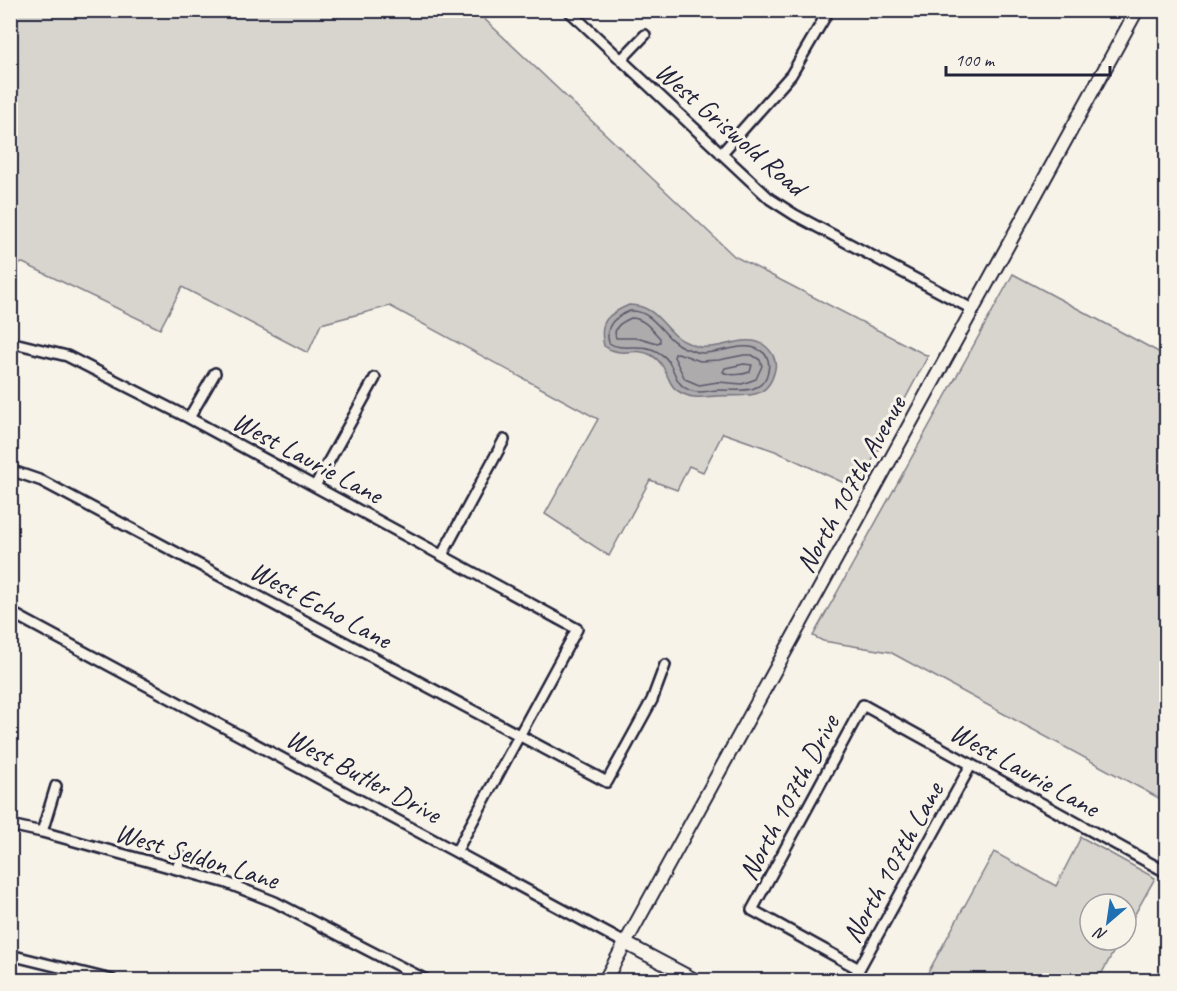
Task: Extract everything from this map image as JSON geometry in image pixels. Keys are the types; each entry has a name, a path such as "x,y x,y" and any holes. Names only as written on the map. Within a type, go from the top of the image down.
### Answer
{"street":[{"name":"West Griswold Road","path":"568,10 762,192 795,215 974,310"},
{"path":"721,154 791,75 829,10"},
{"name":"North 107th Avenue","path":"605,981 1137,10"},
{"path":"621,60 645,35"},
{"name":"West Laurie Lane","path":"10,342 67,356 189,418 577,629 520,735"},
{"path":"189,418 215,373"},
{"path":"315,486 375,378"},
{"path":"442,555 504,440"},
{"name":"West Echo Lane","path":"10,470 42,481 608,782 652,700 665,666"},
{"name":"West Butler Drive","path":"10,612 695,981"},
{"name":"West Laurie Lane","path":"863,705 1167,872"},
{"name":"North 107th Drive","path":"859,969 752,910 863,705"},
{"path":"456,852 520,735"},
{"name":"North 107th Lane","path":"853,981 971,765"},
{"path":"42,832 56,786"},
{"name":"West Seldon Lane","path":"10,825 227,883 275,902 426,981"},
{"path":"177,869 180,857"},
{"path":"10,955 112,981"}],"shaded area":[{"path":"10,11 476,11 734,256 928,356 857,489 775,451 723,433 703,472 689,466 677,490 650,480 609,556 545,514 598,419 390,306 321,324 308,353 182,287 160,329 23,263 11,265"},
{"path":"1013,274 1166,356 1166,802 890,652 823,641 813,636"},
{"path":"1081,837 1155,878 1138,908 1138,892 1078,892 1078,952 1113,952 1098,980 924,980 994,852 1056,886"}],"water":[{"path":"629,305 648,310 680,339 698,347 741,341 764,345 775,359 772,380 760,392 745,396 697,397 683,394 674,388 661,363 651,355 639,352 617,352 604,346 602,330 606,319"}]}
